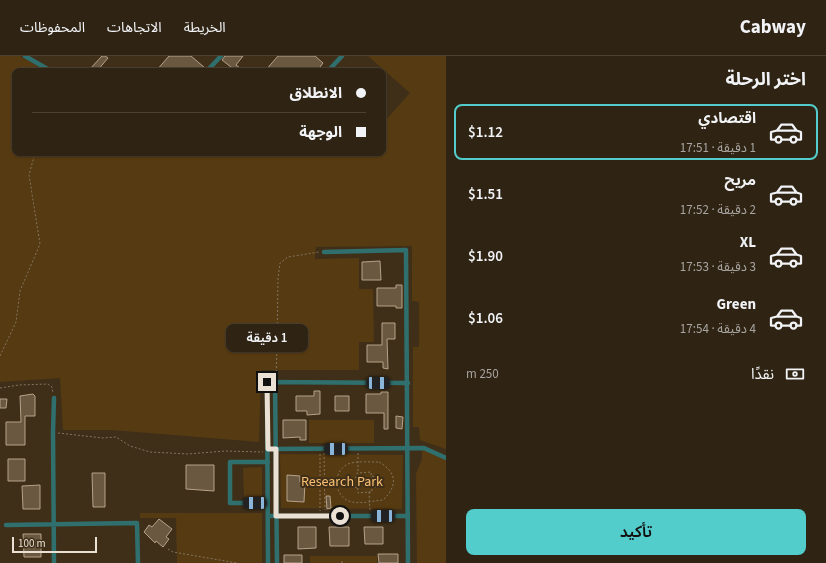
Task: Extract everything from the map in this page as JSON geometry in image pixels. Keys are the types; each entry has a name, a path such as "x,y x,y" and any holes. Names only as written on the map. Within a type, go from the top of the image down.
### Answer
{"street":[{"path":"25,56 46,68"},
{"path":"210,68 220,56"},
{"path":"331,68 342,56"},
{"path":"324,252 406,250 408,563"},
{"path":"268,563 267,382 408,383"},
{"path":"276,382 276,563"},
{"path":"54,398 54,563"},
{"path":"268,450 424,448 446,458"},
{"path":"268,462 230,462 230,503 268,503"},
{"path":"268,516 408,516"},
{"path":"6,525 137,522 138,563"}],"path":[{"path":"0,356 16,322 20,291 40,244 29,176 34,156"},
{"path":"276,382 278,278 280,263 288,257 324,252"},
{"path":"0,388 19,385 48,384 52,387 54,398"},
{"path":"53,432 72,436 116,438 130,446 150,452 188,454 268,450"},
{"path":"322,449 324,480 323,516"},
{"path":"322,449 323,516"},
{"path":"357,488 358,449"},
{"path":"379,462 389,469 394,480 391,492 382,500 352,502 341,495 336,480 339,472 349,463 379,462"},
{"path":"358,473 371,472 372,492 369,492 370,516"},
{"path":"371,476 376,477 379,482 376,487 371,487"},
{"path":"357,477 353,478 351,483 354,487 357,488 358,492 369,492"},
{"path":"324,480 336,480"},
{"path":"324,486 337,486"},
{"path":"168,549 173,552 237,563"}],"green space":[{"path":"0,56 20,56 41,68 12,68 12,156 386,156 386,120 410,93 386,72 386,68 382,68 368,56 446,56 446,449 420,440 419,427 413,427 413,347 419,347 419,302 412,301 412,246 316,247 315,259 359,258 359,289 373,289 374,342 359,342 359,370 261,370 259,442 112,430 63,430 60,378 0,382"},
{"path":"309,420 374,420 374,443 309,443"},
{"path":"422,448 446,460 446,563 417,563 416,474 422,459"},
{"name":"Research Park","path":"280,454 403,455 402,509 281,508"},
{"path":"262,467 262,496 244,497 243,468"},
{"path":"140,513 262,513 262,563 177,563 176,518 140,518"},
{"path":"310,556 377,556 377,563 310,563"}],"building":[{"path":"102,56 108,58 100,68 91,68"},
{"path":"169,56 191,56 205,68 159,68"},
{"path":"225,56 243,56 236,65 240,68 232,68 222,60"},
{"path":"278,56 315,56 323,63 319,68 268,68"},
{"path":"380,261 381,280 362,280 362,262"},
{"path":"396,285 402,285 402,308 396,308 396,306 377,306 377,288 396,288"},
{"path":"382,323 395,323 395,339 387,339 388,369 383,368 383,362 367,362 367,345 382,345"},
{"path":"314,391 320,391 320,414 307,415 307,411 296,411 296,396 314,396"},
{"path":"381,392 388,392 388,429 384,429 384,413 366,413 366,394 381,394"},
{"path":"33,394 35,396 35,416 25,416 25,445 6,445 6,422 21,422 20,396"},
{"path":"335,396 349,396 349,411 335,411"},
{"path":"0,399 7,399 6,408 0,408"},
{"path":"396,416 403,417 402,429 396,428"},
{"path":"283,420 306,420 306,440 300,440 300,437 283,438"},
{"path":"8,459 25,459 25,481 8,481"},
{"path":"186,465 214,465 214,491 186,489"},
{"path":"92,473 105,473 105,507 93,507"},
{"path":"287,475 300,476 300,482 305,482 304,502 287,501"},
{"path":"40,485 40,509 23,509 22,486"},
{"path":"326,496 330,496 331,508 327,509"},
{"path":"159,519 172,529 166,537 169,539 163,547 156,541 155,543 144,532 149,525 152,527"},
{"path":"298,527 316,527 316,548 298,549"},
{"path":"329,527 349,527 349,546 330,546"},
{"path":"364,527 383,527 383,544 365,544"},
{"path":"23,534 41,534 41,557 24,557"},
{"path":"378,554 398,554 398,563 379,563"},
{"path":"284,555 302,555 302,563 284,563"}],"route":[{"path":"267,382 268,449 276,449 276,516 340,516"}]}
